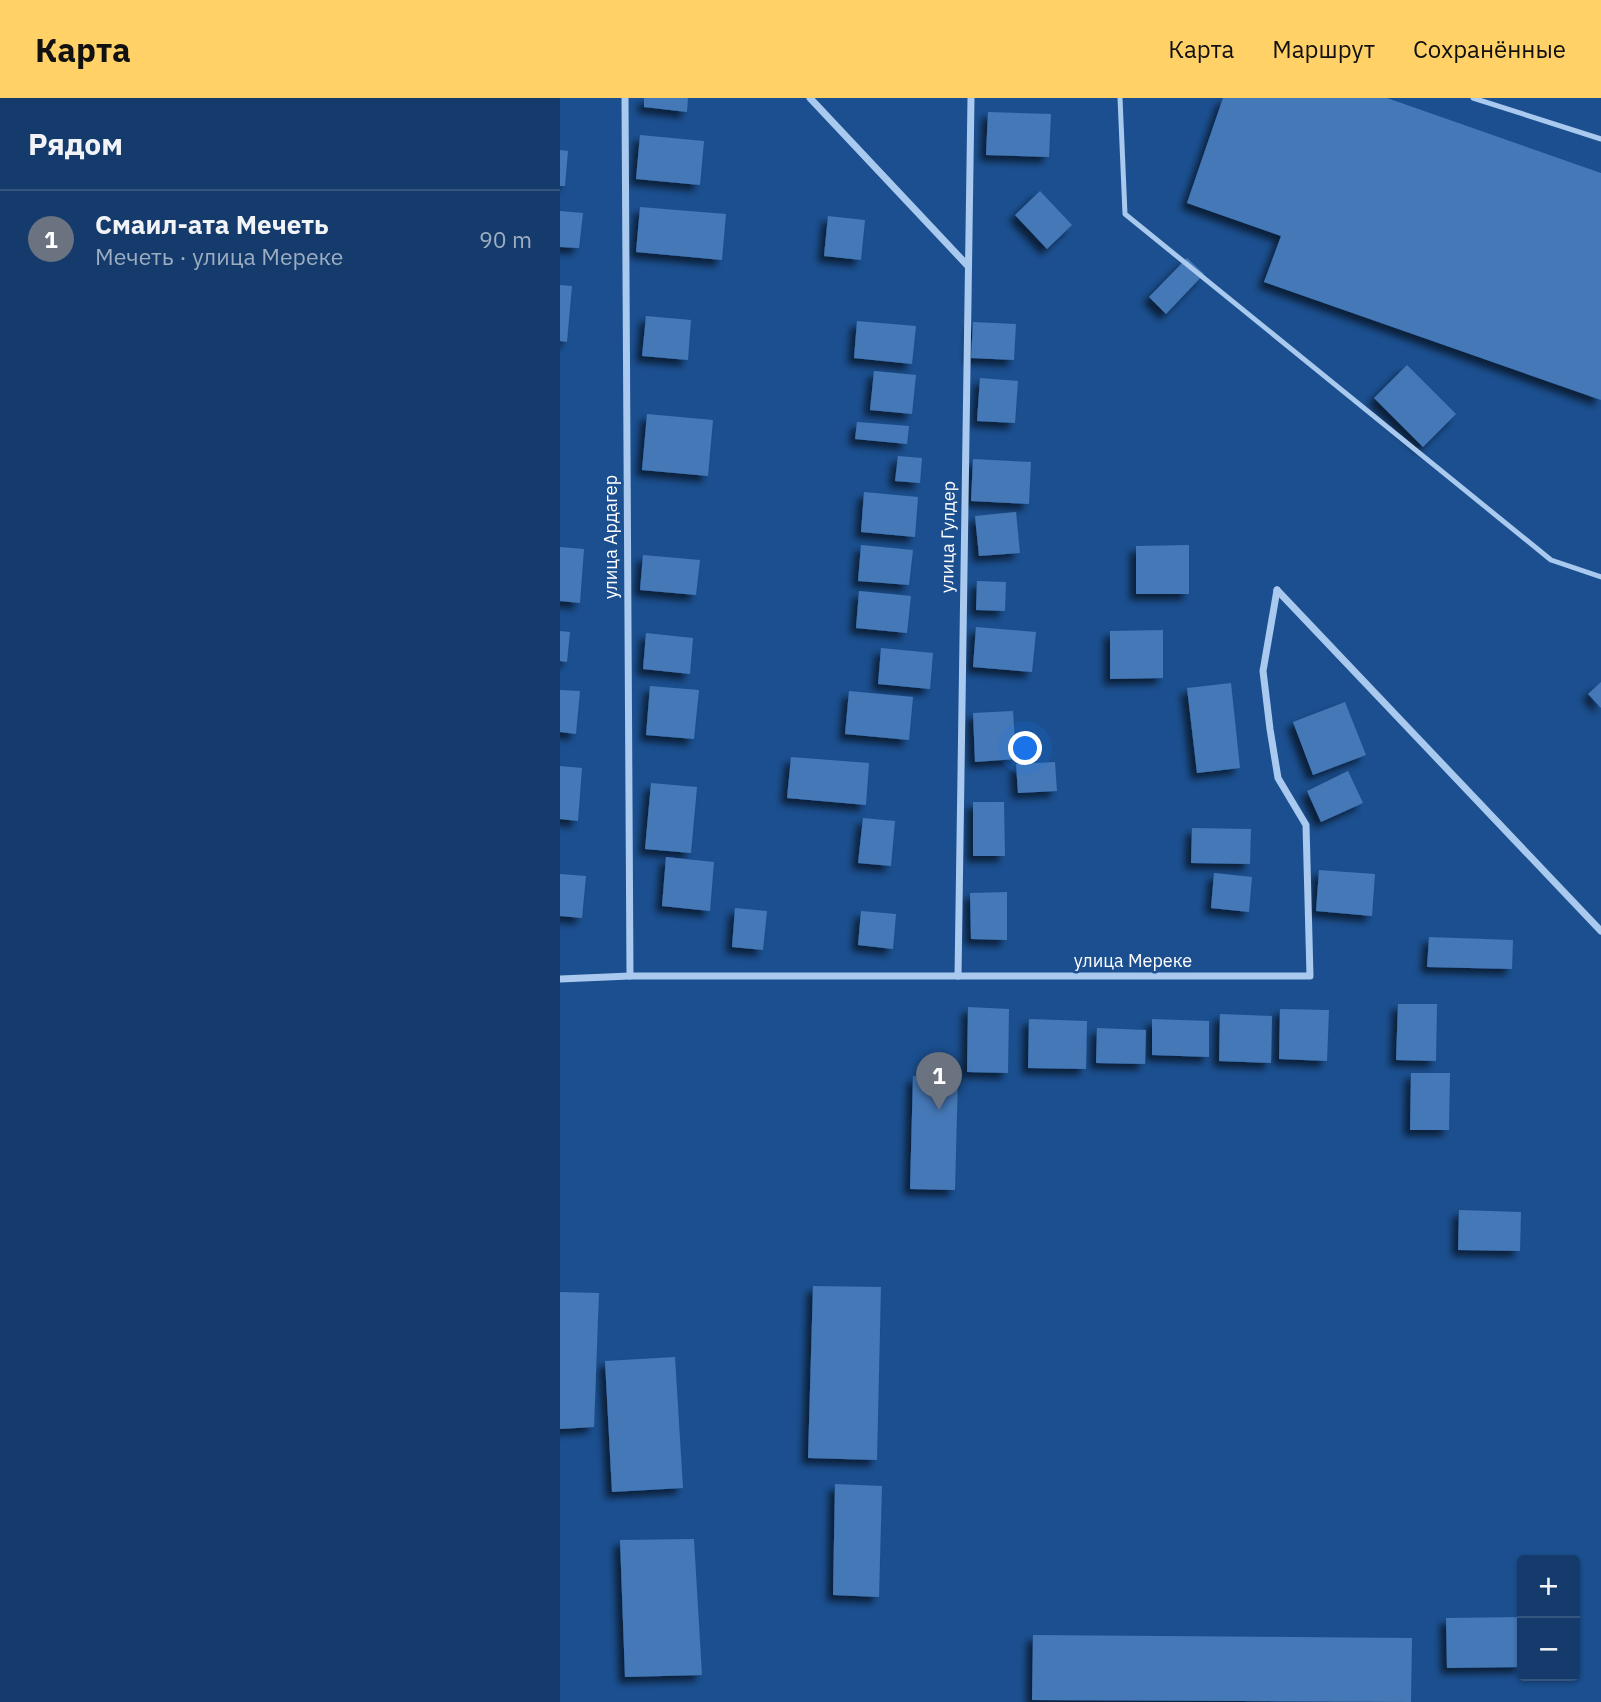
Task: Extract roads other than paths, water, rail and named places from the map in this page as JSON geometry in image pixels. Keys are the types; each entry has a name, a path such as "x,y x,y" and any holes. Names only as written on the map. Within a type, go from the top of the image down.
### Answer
{"street":[{"name":"улица Ардагер","path":"625,98 631,976"},
{"path":"810,98 968,265"},
{"name":"улица Гулдер","path":"958,976 971,98"},
{"name":"улица Мереке","path":"560,979 631,976 1310,976 1306,825 1278,778 1263,671 1278,590 1601,931"}],"lane":[{"path":"1120,98 1125,214 1551,560 1601,577"},
{"path":"1473,98 1601,139"}],"place":[{"name":"Смаил-ата Мечеть","path":"939,1110"}]}
